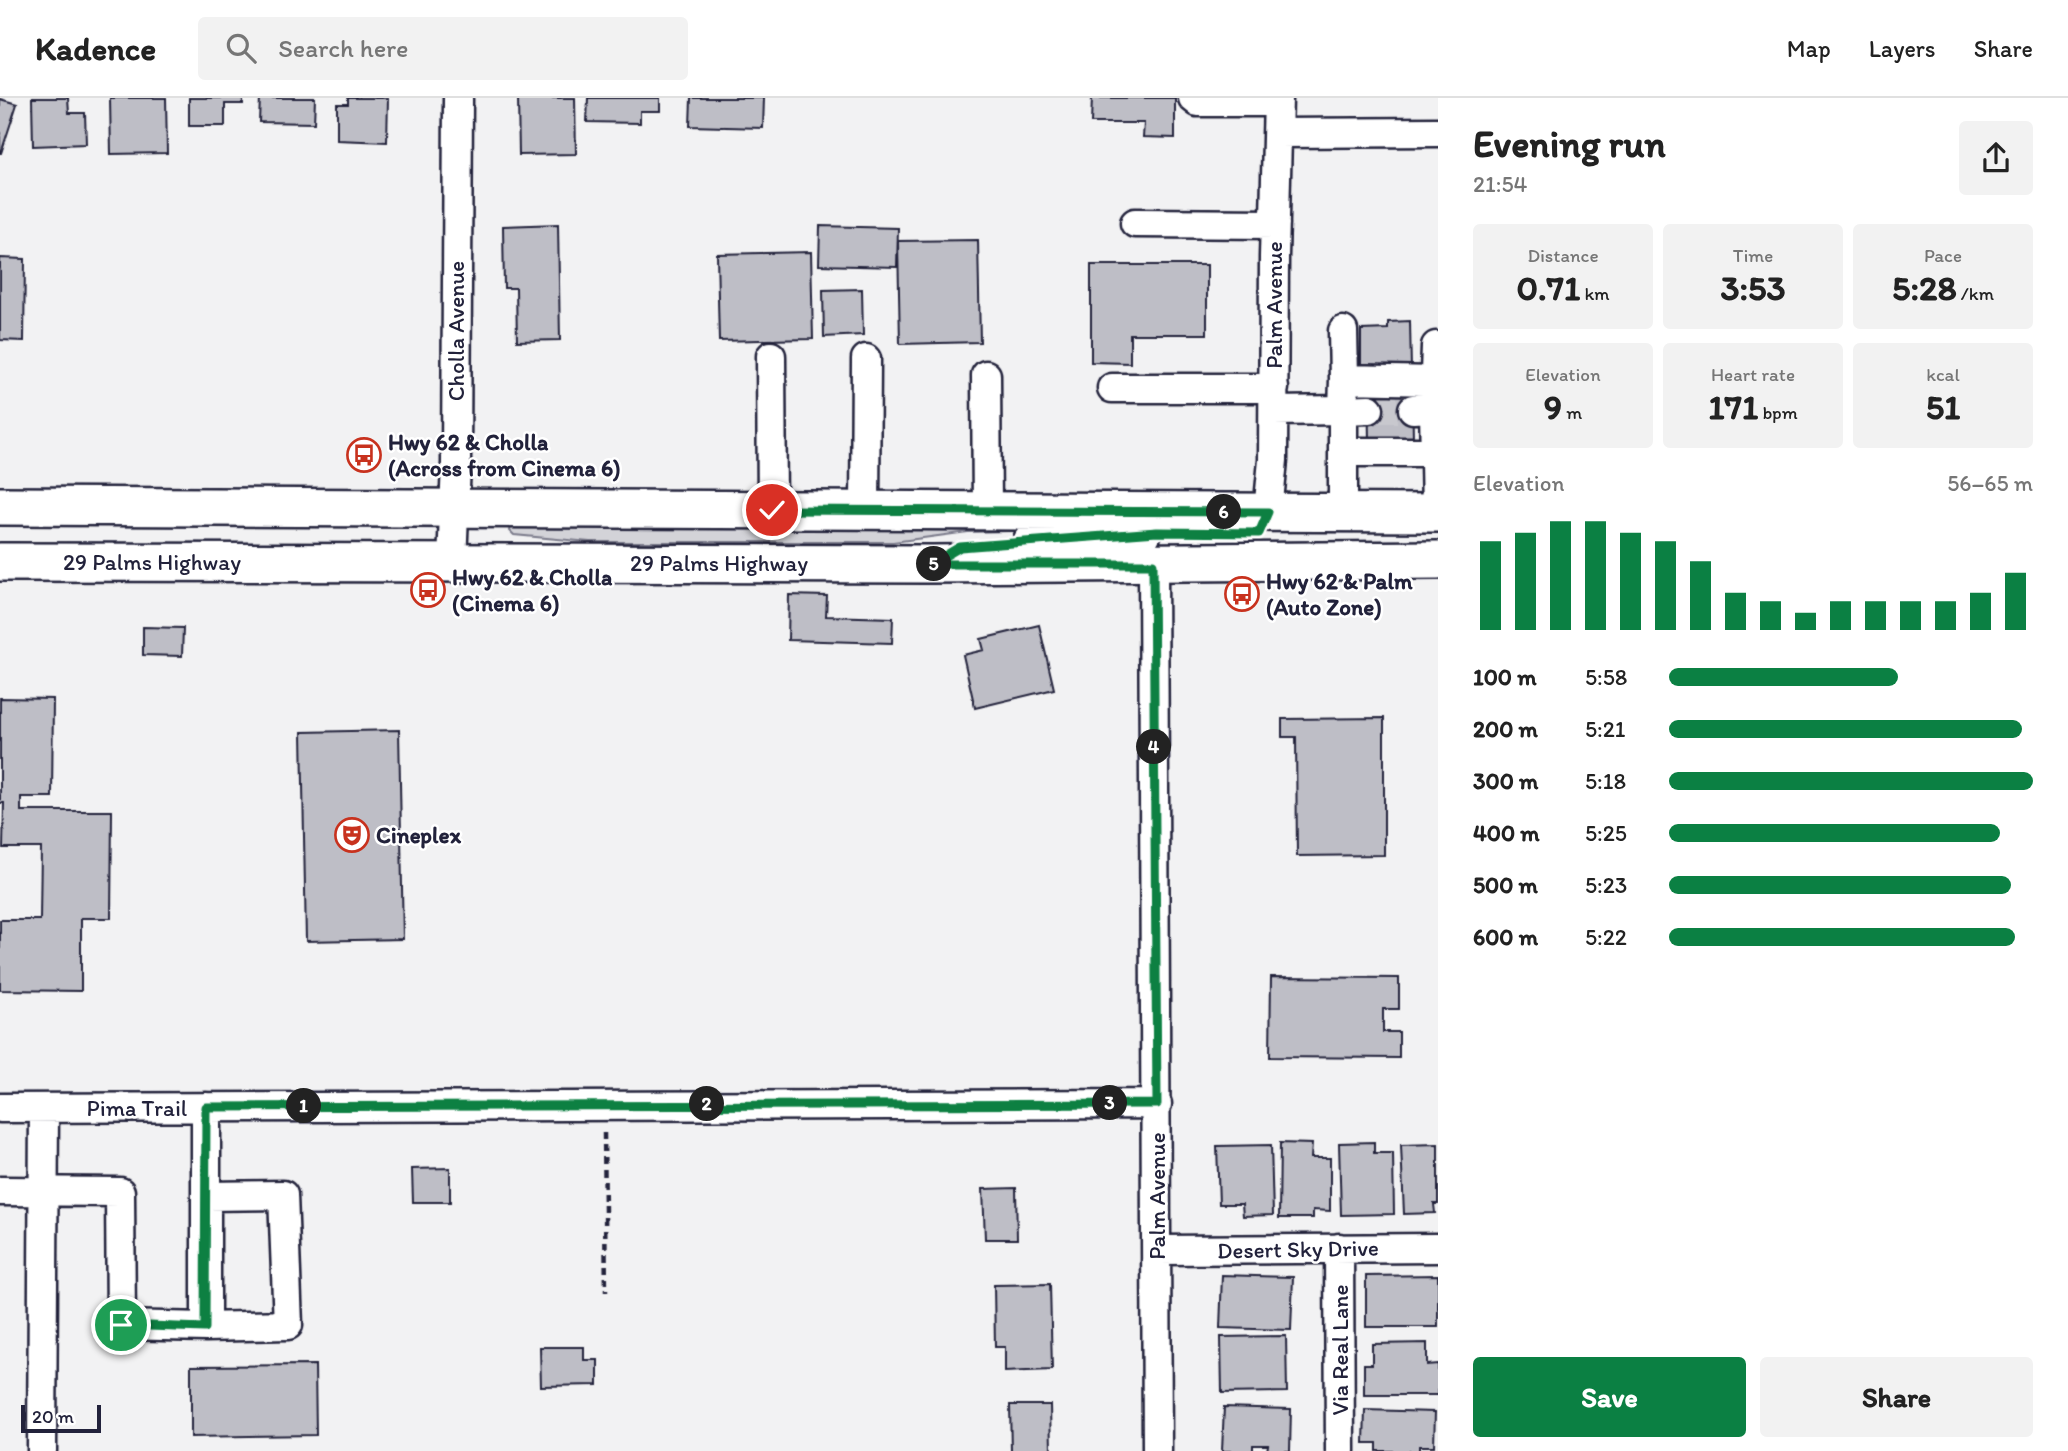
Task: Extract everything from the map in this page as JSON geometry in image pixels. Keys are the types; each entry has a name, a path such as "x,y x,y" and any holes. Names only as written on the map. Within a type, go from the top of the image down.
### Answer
{"main road":[{"path":"0,506 1437,513"},
{"path":"931,564 960,547 1157,532 1259,533 1268,512"},
{"name":"29 Palms Highway","path":"0,562 1153,564 1438,560"}],"street":[{"name":"Cholla Avenue","path":"452,563 458,98"},
{"path":"1193,98 1198,102 1278,100"},
{"name":"Palm Avenue","path":"1268,512 1273,460 1278,100"},
{"path":"1278,133 1438,132"},
{"path":"1135,223 1275,224"},
{"path":"1343,331 1344,379 1356,410 1343,452 1343,512"},
{"path":"1436,346 1427,399 1435,452 1437,513"},
{"path":"771,356 772,510"},
{"path":"865,510 866,359"},
{"path":"986,375 986,511"},
{"path":"1344,379 1427,399"},
{"path":"1112,388 1273,400 1356,410"},
{"path":"1343,452 1435,452"},
{"name":"Palm Avenue","path":"1153,564 1157,1451"},
{"name":"Pima Trail","path":"0,1108 1157,1104"},
{"path":"205,1328 206,1107"},
{"path":"42,1451 44,1108"},
{"path":"0,1191 120,1192 121,1325 205,1328 288,1325 283,1195 205,1196"},
{"name":"Via Real Lane","path":"1339,1248 1340,1451"},
{"name":"Desert Sky Drive","path":"1157,1250 1438,1248"}],"path":[{"path":"603,1104 606,1292"}],"shaded area":[{"path":"511,525 1121,529 968,532 893,542 590,542 514,535 510,531"}],"building":[{"path":"32,98 68,98 69,113 85,113 86,144 33,146"},
{"path":"110,98 166,98 167,153 111,154"},
{"path":"189,98 243,98 243,104 225,104 225,126 189,126"},
{"path":"260,98 315,98 314,123 259,122"},
{"path":"348,98 388,98 387,142 337,140 337,104 348,104"},
{"path":"518,98 575,98 576,154 519,155"},
{"path":"588,98 660,98 660,111 640,111 640,123 587,122"},
{"path":"691,98 764,98 763,128 690,126"},
{"path":"1092,98 1175,98 1175,138 1143,137 1144,123 1091,123"},
{"path":"0,99 17,104 1,153 0,153"},
{"path":"558,224 560,340 517,341 516,288 504,288 503,226"},
{"path":"820,226 898,228 897,267 819,265"},
{"path":"978,240 980,342 900,344 898,241"},
{"path":"811,252 813,339 719,341 717,254"},
{"path":"0,258 25,259 24,341 0,340"},
{"path":"1091,265 1207,265 1207,334 1130,334 1130,363 1091,362"},
{"path":"862,289 863,335 824,337 823,290"},
{"path":"1410,321 1411,370 1361,371 1361,330 1388,329 1388,322"},
{"path":"1412,383 1413,441 1369,442 1368,384"},
{"path":"789,595 827,596 826,616 893,618 892,643 788,640"},
{"path":"1039,625 1054,689 975,708 963,655 984,650 981,639"},
{"path":"143,627 183,628 182,656 143,655"},
{"path":"0,698 53,699 52,797 21,797 21,811 112,811 111,918 81,918 81,991 0,990 0,920 40,920 41,848 3,848"},
{"path":"1384,718 1384,855 1297,856 1296,737 1282,737 1282,719"},
{"name":"Cineplex","path":"399,730 403,939 306,941 302,732"},
{"path":"1271,977 1399,978 1399,1009 1383,1009 1383,1032 1399,1032 1399,1058 1270,1057"},
{"path":"1374,1142 1374,1153 1393,1153 1394,1214 1341,1215 1339,1143"},
{"path":"1280,1143 1312,1144 1311,1158 1330,1158 1330,1211 1313,1210 1313,1218 1279,1218"},
{"path":"1438,1144 1438,1204 1434,1204 1435,1213 1404,1214 1401,1145"},
{"path":"1271,1145 1273,1215 1243,1216 1242,1204 1219,1204 1217,1146"},
{"path":"450,1168 450,1202 413,1202 412,1169"},
{"path":"1016,1188 1017,1239 985,1239 983,1189"},
{"path":"1222,1275 1293,1277 1291,1330 1220,1328"},
{"path":"1438,1275 1438,1327 1366,1327 1366,1276"},
{"path":"1050,1284 1052,1370 1005,1372 1005,1347 995,1347 994,1285"},
{"path":"1286,1336 1287,1392 1222,1393 1221,1337"},
{"path":"1427,1343 1427,1365 1438,1364 1438,1395 1364,1395 1364,1364 1372,1364 1372,1344"},
{"path":"540,1347 584,1347 584,1360 598,1360 598,1385 541,1386"},
{"path":"315,1365 316,1435 191,1437 191,1366"},
{"path":"1010,1405 1050,1405 1051,1451 1011,1451"},
{"path":"1224,1407 1291,1409 1290,1451 1267,1451 1268,1445 1253,1445 1253,1451 1222,1451"},
{"path":"1365,1410 1435,1412 1434,1446 1419,1446 1419,1451 1377,1451 1377,1443 1364,1443"}],"tunnel":[{"path":"1369,409 1413,409"}],"place":[{"name":"Hwy 62 & Cholla (Across from Cinema 6)","path":"364,455"},
{"name":"Hwy 62 & Cholla (Cinema 6)","path":"428,590"},
{"name":"Hwy 62 & Palm (Auto Zone)","path":"1242,594"},
{"name":"Cineplex","path":"352,835"}],"route":[{"path":"121,1325 205,1328 206,1107 1157,1104 1153,564 931,564 960,547 1157,532 1259,533 1268,512 772,510"}]}
